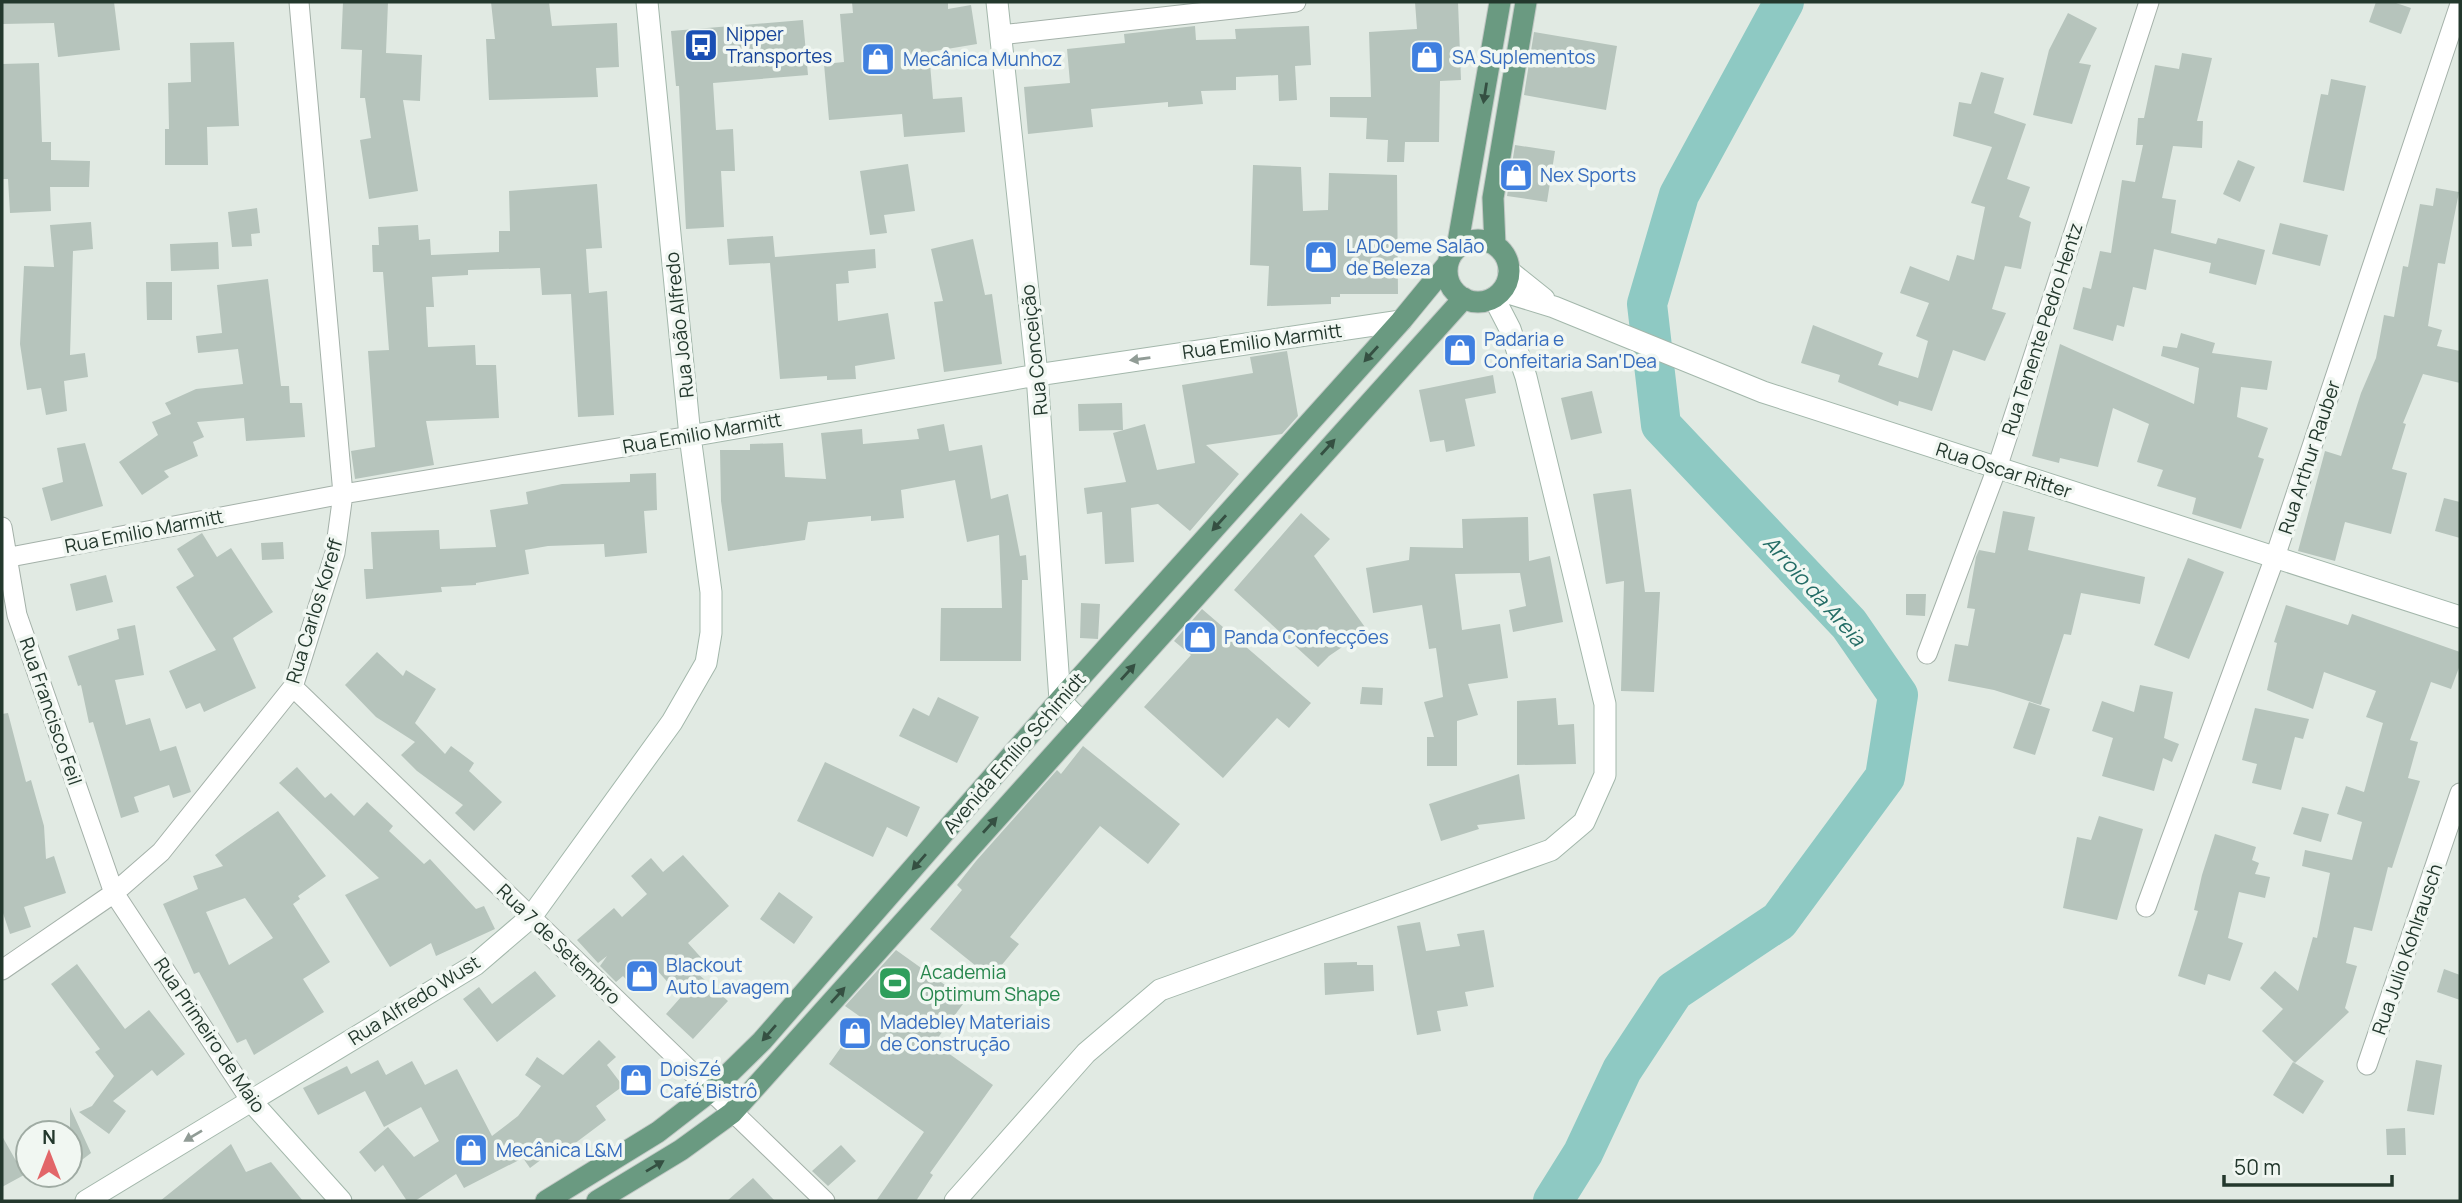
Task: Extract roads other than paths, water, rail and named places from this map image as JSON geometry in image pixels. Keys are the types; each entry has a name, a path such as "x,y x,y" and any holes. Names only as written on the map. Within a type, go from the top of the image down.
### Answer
{"main road":[{"path":"1452,256 1475,240 1495,244 1503,252 1502,287 1474,302 1464,298 1450,284 1452,256 1500,2"},
{"path":"1495,244 1493,198 1526,2"},
{"name":"Avenida Emílio Schimidt","path":"546,1201 658,1132 711,1091 762,1041 1060,699 1401,321 1452,256"},
{"name":"Avenida Emílio Schimidt","path":"597,1201 681,1150 732,1113 1464,298"},
{"path":"1284,451 1307,471"}],"street":[{"name":"Rua Carlos Koreff","path":"2,970 114,893 161,852 293,687 335,553 343,494 299,2"},
{"name":"Rua João Alfredo","path":"647,2 690,436 711,592 711,633 706,663 672,722"},
{"name":"Rua Conceição","path":"997,2 1037,375 1060,699"},
{"path":"1000,35 1296,2"},
{"name":"Rua Tenente Pedro Hentz","path":"1927,654 1997,468 2149,2"},
{"name":"Rua Arthur Rauber","path":"2146,907 2275,557 2460,4"},
{"path":"955,1201 1086,1053 1160,990 1551,850 1584,822 1605,775 1605,704 1526,377 1510,329 1502,287"},
{"name":"Rua Oscar Ritter","path":"1502,287 1763,393 2460,617"},
{"name":"Rua Emilio Marmitt","path":"5,558 343,494 1037,375 1401,321"},
{"name":"Rua Francisco Feil","path":"2,527 5,558 17,615 114,893"},
{"name":"Rua 7 de Setembro","path":"293,687 825,1201"},
{"path":"1060,699 1082,723"},
{"name":"Rua Alfredo Wust","path":"86,1201 475,965 531,917 672,722"},
{"name":"Rua Julio Kohlrausch","path":"2368,1065 2460,793"},
{"name":"Rua Primeiro de Maio","path":"114,893 251,1101 341,1201"}],"waterway":[{"name":"Arroio da Areia","path":"1553,1201 1583,1153 1622,1070 1674,991 1779,921 1885,777 1898,695 1849,624 1661,425 1647,304 1679,195 1784,2"}],"place":[{"name":"Nipper Transportes","path":"701,45"},
{"name":"SA Suplementos","path":"1427,57"},
{"name":"Mecânica Munhoz","path":"878,59"},
{"name":"Nex Sports","path":"1516,175"},
{"name":"LADOeme Salão de Beleza","path":"1321,257"},
{"name":"Padaria e Confeitaria San'Dea","path":"1460,350"},
{"name":"Panda Confecções","path":"1200,637"},
{"name":"Blackout Auto Lavagem","path":"642,976"},
{"name":"Academia Optimum Shape","path":"895,983"},
{"name":"Madebley Materiais de Construção","path":"855,1033"},
{"name":"DoisZé Café Bistrô","path":"636,1080"},
{"name":"Mecânica L&M","path":"471,1150"}]}
